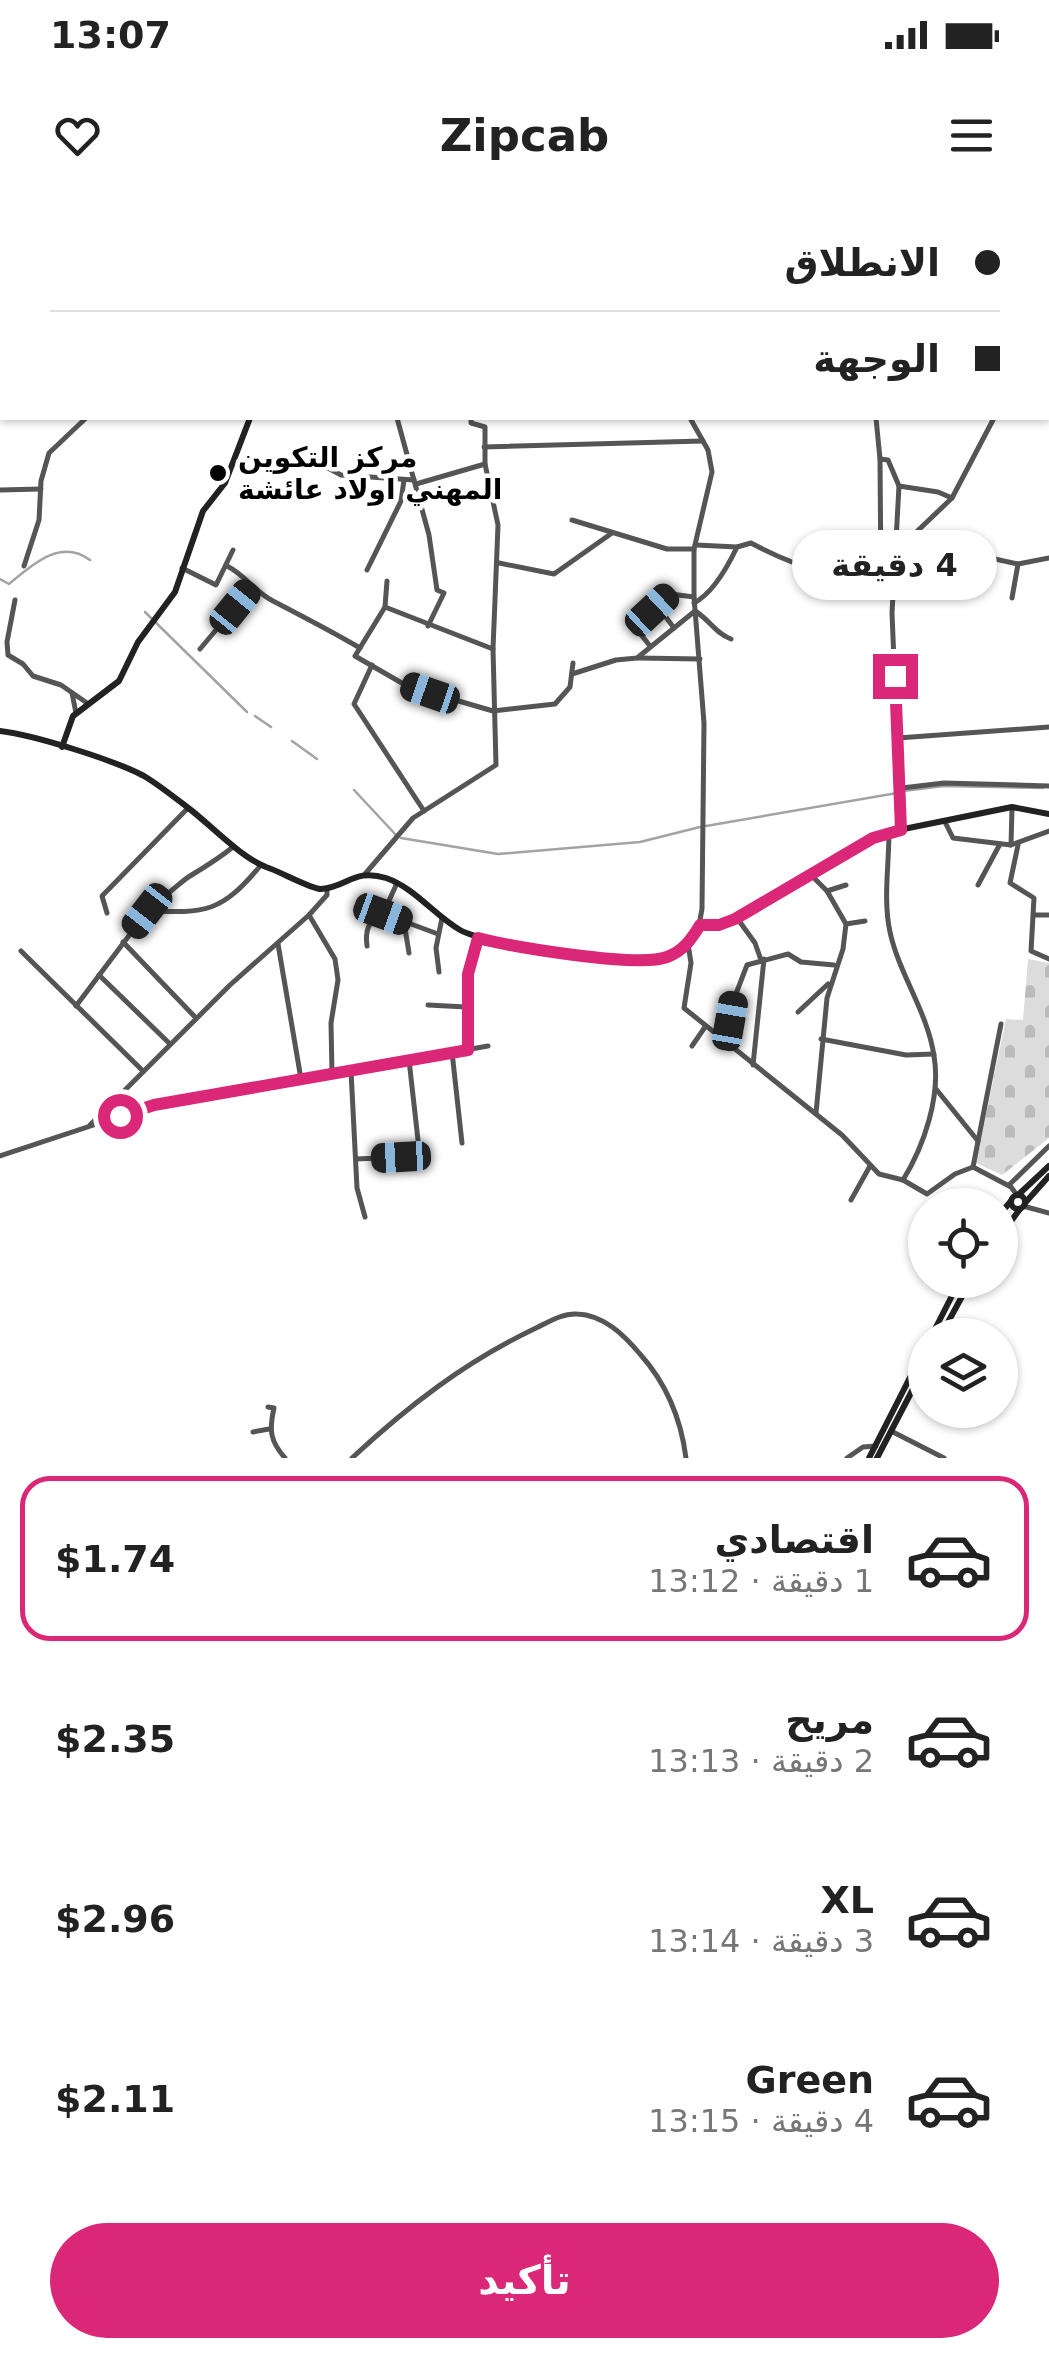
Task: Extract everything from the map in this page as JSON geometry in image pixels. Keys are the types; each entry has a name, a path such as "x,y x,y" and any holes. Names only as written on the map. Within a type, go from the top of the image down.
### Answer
{"street":[{"path":"24,566 38,520 48,454 84,420"},
{"path":"62,747 76,713 118,681 138,642 175,592 203,511 225,483 249,420"},
{"path":"398,420 429,536 437,590 444,593 428,626"},
{"path":"0,731 26,735 146,777 261,865 316,889 365,874 413,818 496,766 493,649 498,525 485,464 484,427 471,424 471,420"},
{"path":"365,874 397,884 442,918 478,938 515,947 657,960 688,944 700,925 702,909 704,724 694,600 695,547 712,472 703,441 691,420"},
{"path":"876,420 881,583"},
{"path":"908,540 952,498 993,420"},
{"path":"484,447 703,441"},
{"path":"337,448 326,467 340,475 416,482 485,464"},
{"path":"880,459 888,460 899,486 893,583 901,830"},
{"path":"368,570 401,502 404,480"},
{"path":"899,486 952,498"},
{"path":"0,490 41,488"},
{"path":"572,520 667,550 751,543 784,560 893,583"},
{"path":"498,563 554,574 612,533"},
{"path":"896,543 908,540 1018,564 1049,558"},
{"path":"655,592 702,599 737,547"},
{"path":"182,568 216,585 233,550"},
{"path":"1012,598 1018,564"},
{"path":"227,566 242,573 272,601 360,648"},
{"path":"387,581 385,607 355,656 407,686 493,711 555,704 565,695 572,663"},
{"path":"200,649 253,586"},
{"path":"651,646 635,626 670,594"},
{"path":"16,600 8,655 33,676 61,685 87,703"},
{"path":"385,607 493,649"},
{"path":"638,658 695,611"},
{"path":"695,611 707,618 718,634 732,638"},
{"path":"662,612 674,628"},
{"path":"572,674 616,660 700,659"},
{"path":"372,665 354,704 424,811"},
{"path":"72,693 76,713"},
{"path":"898,738 1049,727"},
{"path":"901,788 944,783 1049,786"},
{"path":"700,925 719,925 738,918 873,838 890,832 1012,807 1049,814"},
{"path":"1012,807 1010,883 1032,896 1031,951 1049,958"},
{"path":"106,912 102,896 188,808"},
{"path":"945,822 950,837 1000,844 1014,845 1049,831"},
{"path":"890,832 890,934 934,1054 936,1088 918,1156 903,1180"},
{"path":"978,886 1000,844"},
{"path":"76,1006 155,901 235,845"},
{"path":"147,911 201,913 225,901 261,865"},
{"path":"812,876 827,891 846,924 822,1038 816,1115"},
{"path":"366,946 365,933 374,918 383,914 397,884"},
{"path":"827,891 846,885"},
{"path":"88,1127 196,1018 310,916 327,895 327,888"},
{"path":"383,914 438,934"},
{"path":"1034,915 1049,915"},
{"path":"310,916 334,959 338,980 332,1023 332,1073"},
{"path":"439,972 438,934 442,918"},
{"path":"738,918 762,959 753,1066"},
{"path":"846,924 865,920"},
{"path":"404,922 409,953"},
{"path":"468,1050 468,974 478,938"},
{"path":"123,942 196,1018"},
{"path":"278,942 301,1079"},
{"path":"688,944 691,964 682,1005 842,1135 879,1174 930,1193 973,1167 1010,1188"},
{"path":"21,951 143,1071"},
{"path":"726,1043 745,967 788,954 801,962 835,965"},
{"path":"98,975 170,1044"},
{"path":"798,1012 831,982"},
{"path":"428,1006 466,1007"},
{"path":"973,1167 1001,1024"},
{"path":"692,1046 705,1027"},
{"path":"822,1038 906,1054 934,1054"},
{"path":"0,1156 154,1105 488,1046"},
{"path":"452,1052 462,1143"},
{"path":"408,1060 418,1140"},
{"path":"351,1070 357,1188 365,1217"},
{"path":"936,1088 978,1141"},
{"path":"1009,1185 1049,1146"},
{"path":"356,1160 401,1157"},
{"path":"851,1200 870,1166"},
{"path":"1018,1194 1049,1166"},
{"path":"1018,1213 1049,1176"},
{"path":"1018,1207 1049,1213"},
{"path":"352,1458 434,1388 488,1351 551,1321 582,1314 599,1318 614,1328 653,1368 680,1423 686,1458"},
{"path":"869,1458 908,1382"},
{"path":"877,1458 908,1399"},
{"path":"268,1406 274,1408 269,1429 273,1444 285,1458"},
{"path":"253,1432 269,1429"},
{"path":"891,1432 944,1458"},
{"path":"848,1458 863,1447 876,1446"}],"green space":[{"path":"1028,959 1049,963 1049,1138 1002,1175 976,1163 1006,1019 1023,1020"}],"waterway":[{"path":"0,579 9,584 37,562 57,553 79,554 90,560"},
{"path":"145,612 247,712"},
{"path":"255,716 271,727"},
{"path":"292,741 317,759"},
{"path":"903,791 944,786 1043,788"},
{"path":"354,790 396,835"},
{"path":"706,826 897,793"},
{"path":"401,838 498,854 640,842 700,827"}],"place":[{"name":"مركز التكوين المهني اولاد عائشة","path":"218,473"}],"route":[{"path":"120,1116 154,1105 468,1050 468,974 478,938 515,947 657,960 683,949 700,925 719,925 735,919 873,838 901,830 895,676"}]}
